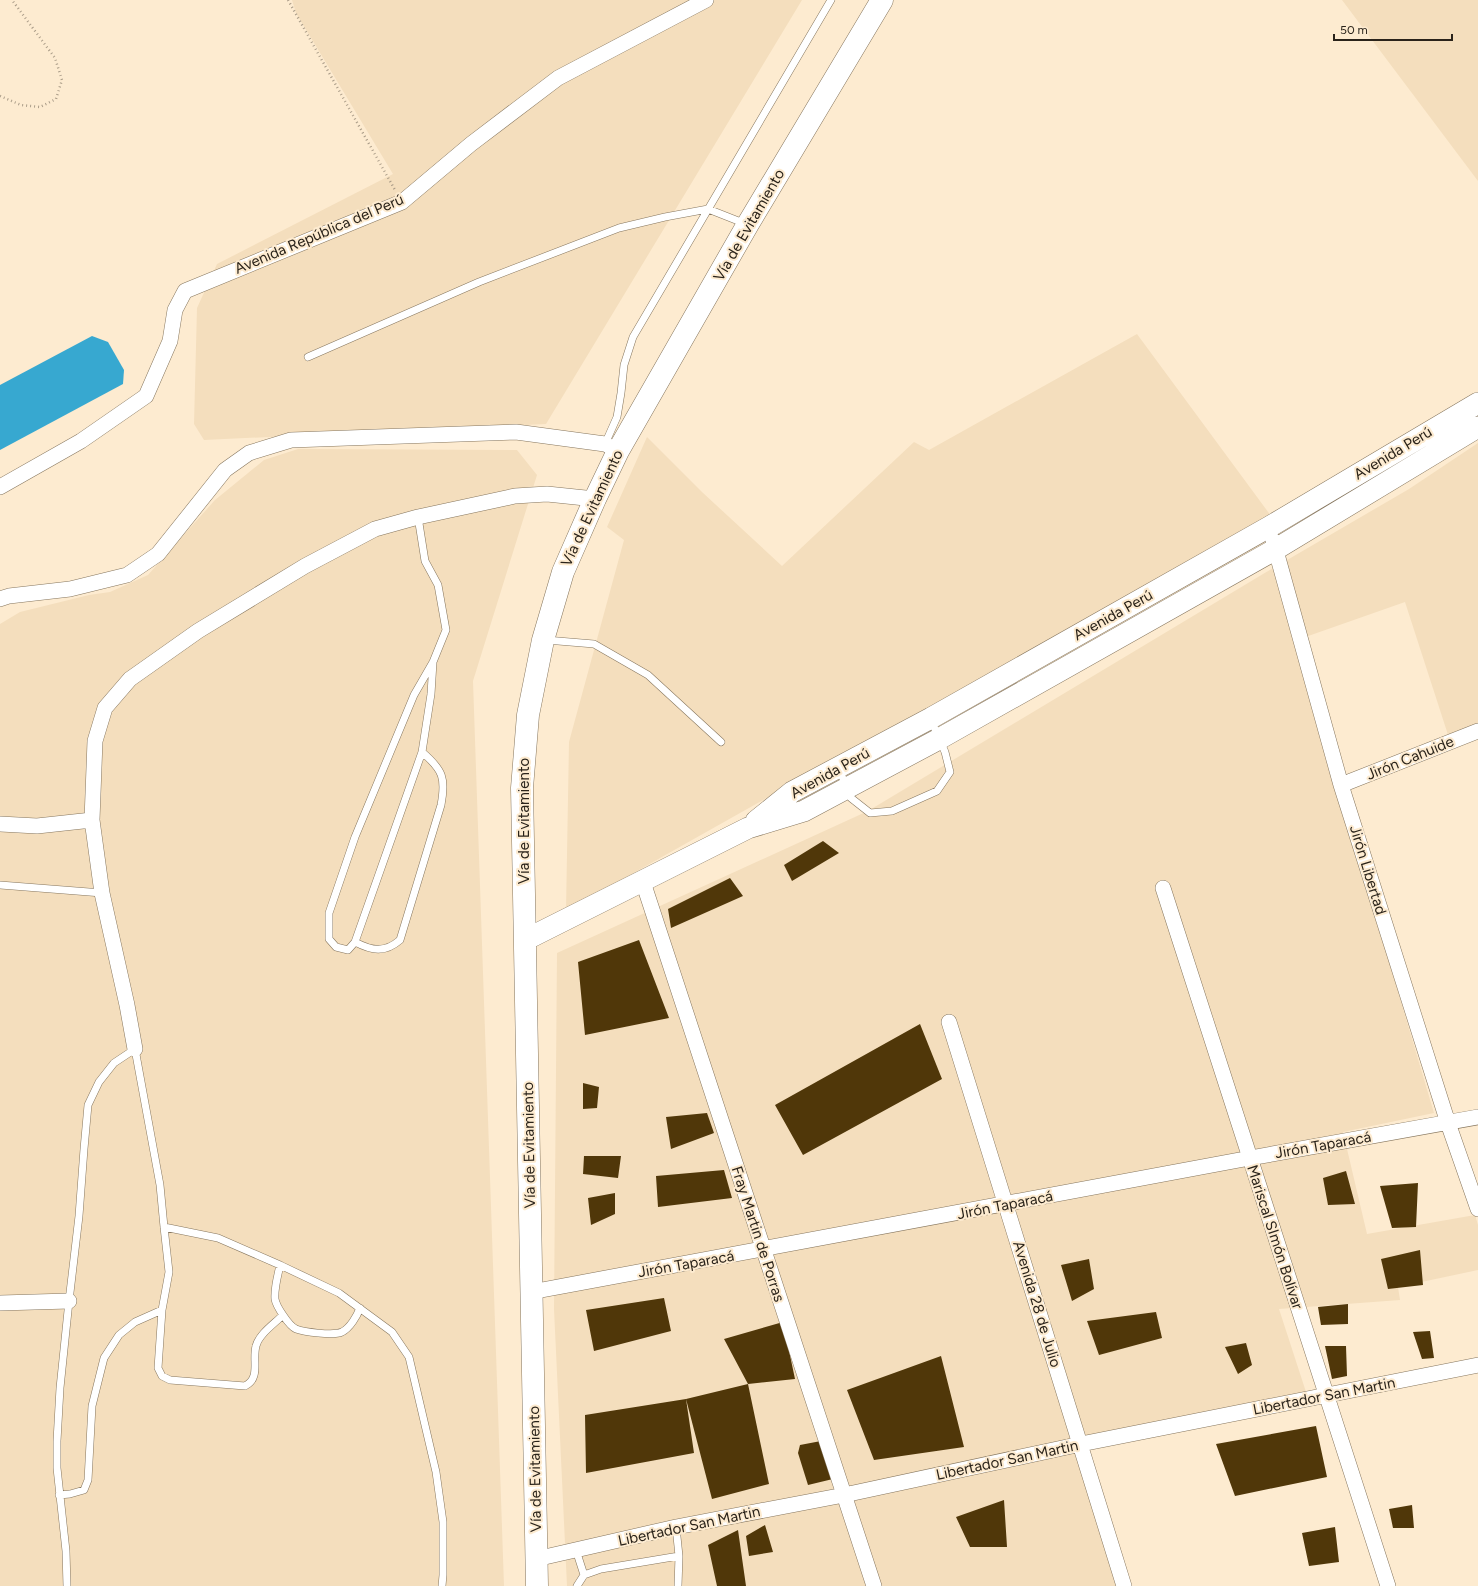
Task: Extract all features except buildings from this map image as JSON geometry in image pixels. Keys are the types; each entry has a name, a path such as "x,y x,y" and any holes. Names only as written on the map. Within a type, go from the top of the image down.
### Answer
{"highway":[{"name":"Vía de Evitamiento","path":"537,1586 522,788 528,715 543,640 563,572 595,499 611,448 748,224 882,0"}],"main road":[{"name":"Avenida Perú","path":"748,828 792,792 931,718 1269,527 1477,406"},
{"name":"Avenida Perú","path":"525,940 748,828 804,810 939,738 1276,549 1478,427"}],"street":[{"name":"Avenida República del Perú","path":"0,487 81,441 146,396 170,341 175,310 185,291 402,202 471,144 558,78 706,0"},
{"path":"0,599 9,596 70,589 127,575 158,554 225,470 249,453 290,440 516,432 611,448"},
{"path":"135,1049 127,1005 102,893 92,820 95,741 105,708 130,679 198,631 305,566 375,529 418,517 515,496 547,494 595,499"},
{"name":"Jirón Libertad","path":"1269,527 1341,785 1448,1123 1478,1209"},
{"name":"Jirón Cahuide","path":"1341,785 1478,731"},
{"path":"0,824 37,826 92,820"},
{"name":"Fray Martin de Porras","path":"643,882 874,1586"},
{"name":"Mariscal SImón Bolívar","path":"1163,888 1388,1586"},
{"name":"Avenida 28 de Julio","path":"949,1022 1124,1586"},
{"name":"Jirón Taparacá","path":"531,1292 1478,1117"},
{"path":"0,1303 69,1301"},
{"name":"Libertador San Martin","path":"536,1559 676,1527 844,1495 1080,1444 1478,1365"}],"lane":[{"path":"611,448 621,393 624,365 633,337 832,0"},
{"path":"308,357 478,282 619,228 664,217 708,209 748,224"},
{"path":"418,517 425,561 438,585 446,630 433,662 414,695 355,837 329,913 329,939 336,947 348,950 356,942 422,752 431,694 433,662"},
{"path":"543,640 594,644 648,675 721,742"},
{"path":"838,767 851,798 870,814 892,811 937,791 950,772 931,718"},
{"path":"356,942 372,950 392,946 400,940 441,805 444,786 441,773 431,760 422,752"},
{"path":"0,886 102,893"},
{"path":"67,1586 66,1551 59,1495 57,1441 60,1388 79,1216 88,1105 99,1082 114,1063 135,1049 160,1185 169,1272 162,1310 158,1368 162,1376 170,1380 245,1386 251,1383 255,1376 256,1346 261,1336 283,1315"},
{"path":"164,1227 218,1238 280,1265 339,1293 392,1332 409,1357 436,1472 442,1515 442,1586"},
{"path":"280,1265 276,1282 275,1300 283,1315 294,1328 318,1334 342,1332 355,1319 360,1308"},
{"path":"59,1495 84,1490 88,1480 92,1406 104,1358 118,1335 135,1322 162,1310"},
{"path":"676,1527 679,1556 678,1586"},
{"path":"576,1550 584,1575"},
{"path":"577,1586 584,1575 601,1569 679,1556"}],"path":[{"path":"0,96 20,105 40,107 56,99 62,80 55,58 12,0"},
{"path":"288,0 402,202"}],"shaded area":[{"path":"292,0 802,0 546,424 204,440 194,424 197,308 217,264 393,174 296,13"},
{"path":"1342,0 1478,0 1478,181"},
{"path":"1137,334 1274,520 880,734 566,911 569,742 624,540 607,527 647,437 702,492 782,566 914,442 929,450"},
{"path":"1478,443 1478,730 1450,741 1405,602 1294,641 1434,1113 1343,1132 1367,1234 1475,1215 1478,1225 1478,1270 1398,1287 1400,1300 1279,1309 1306,1392 1073,1442 1116,1586 567,1586 554,1309 557,953 868,811 1263,574 1409,489"},
{"path":"298,449 517,450 537,475 473,681 504,1586 0,1586 0,624 20,612 89,595 110,592 148,575 215,500 264,460"}],"water":[{"path":"92,336 108,342 124,370 123,384 0,450 0,385"}]}
